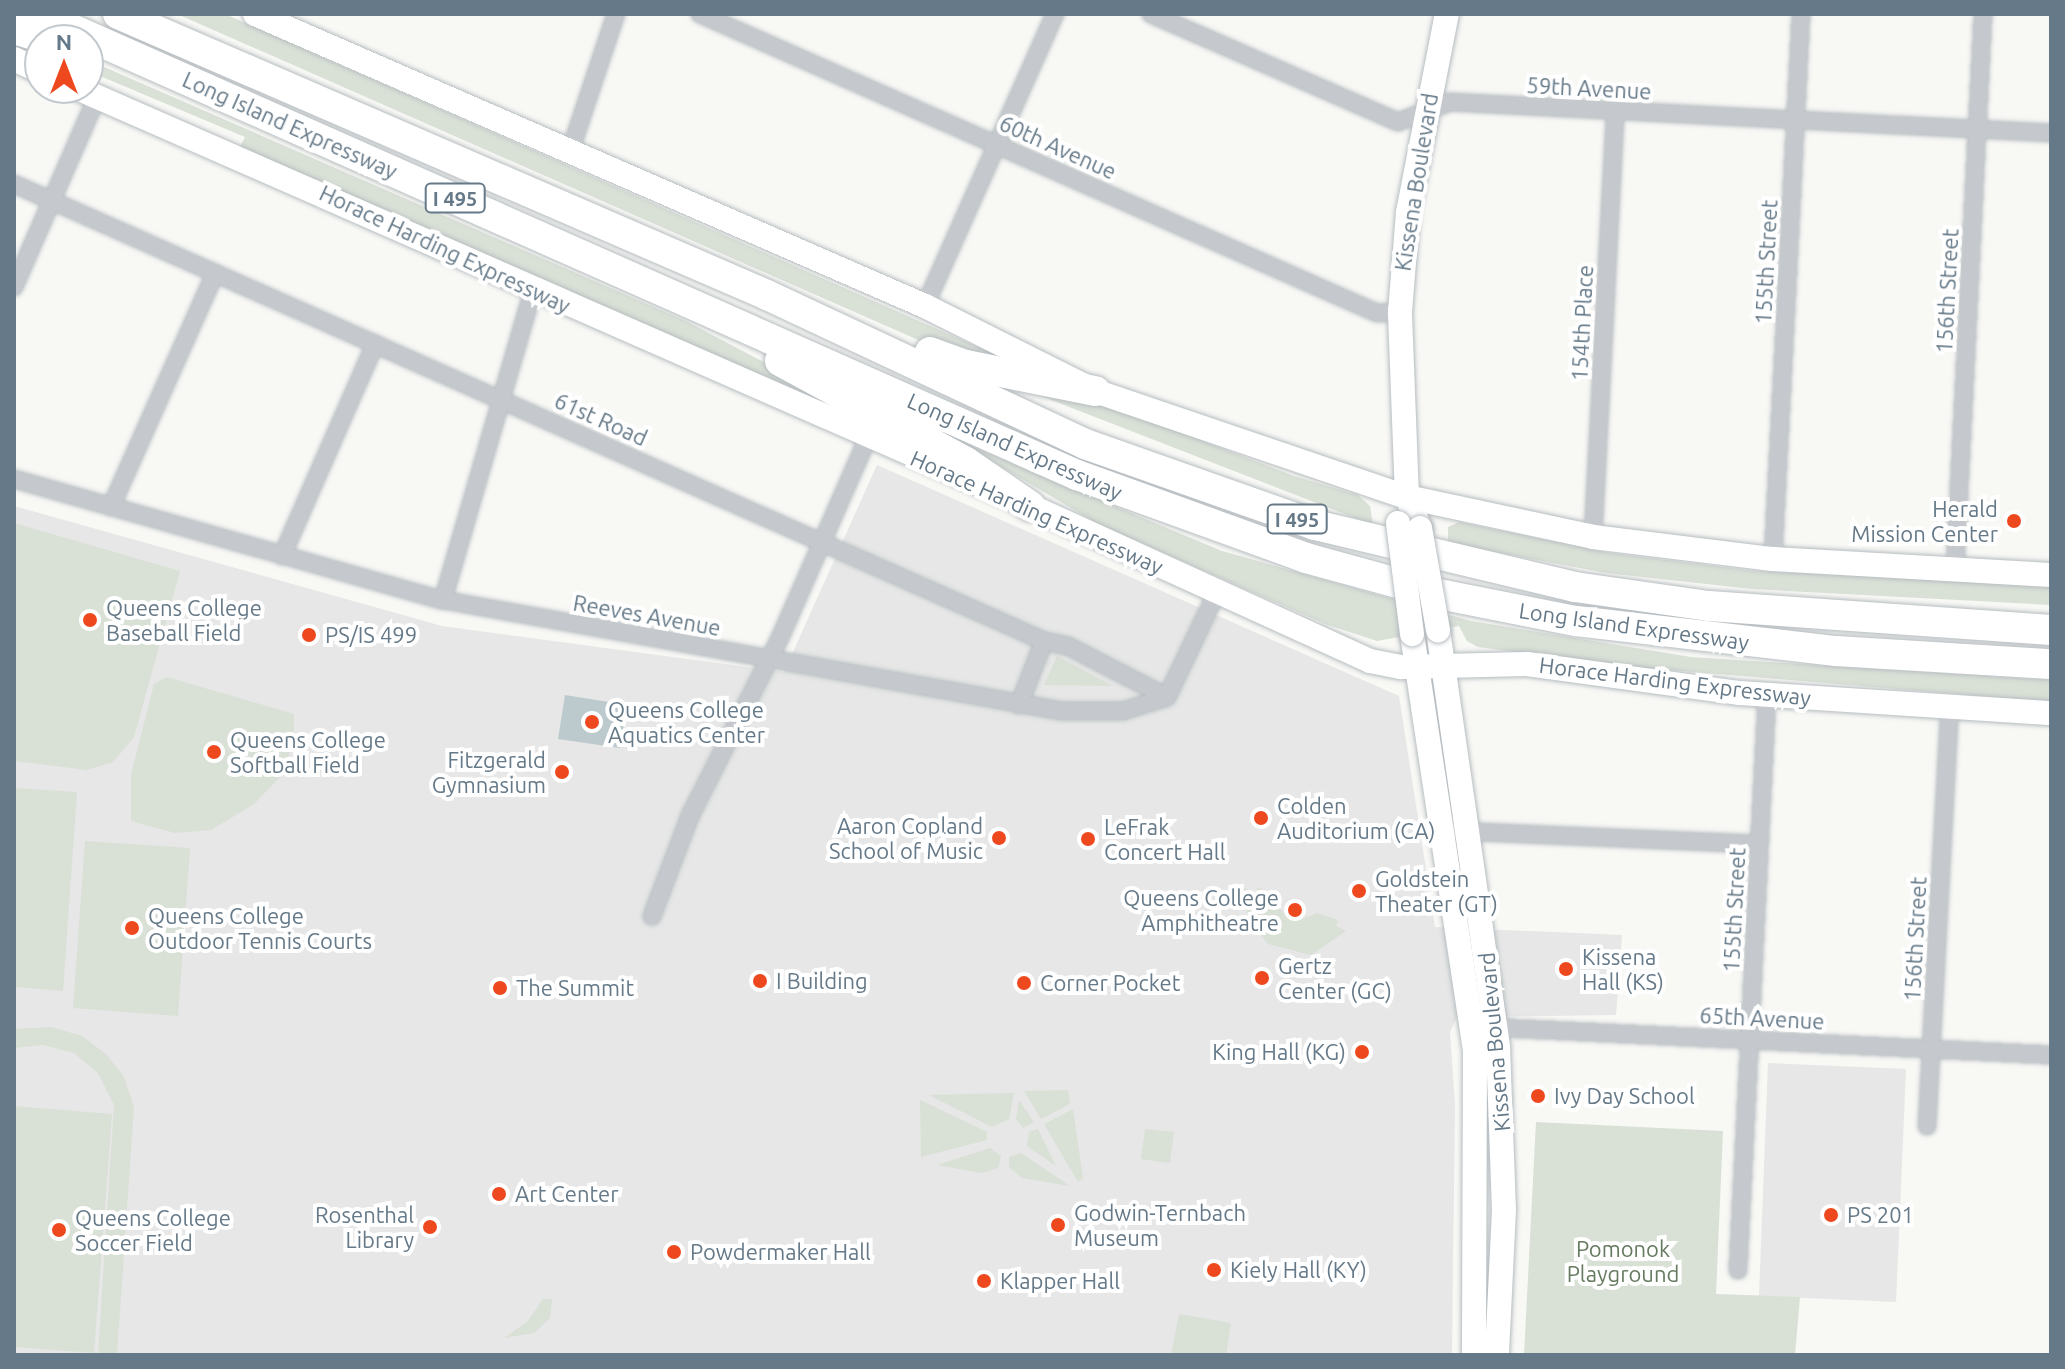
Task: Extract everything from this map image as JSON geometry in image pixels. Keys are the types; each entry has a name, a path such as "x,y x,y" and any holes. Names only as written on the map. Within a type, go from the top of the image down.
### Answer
{"highway":[{"name":"Long Island Expressway","path":"38,14 1077,475 1247,538 1392,581 1576,621 1706,639 2051,664"},
{"name":"Long Island Expressway","path":"118,14 767,295 1085,444 1315,525 1447,561 1575,587 1709,606 2051,630"},
{"path":"158,14 244,70"},
{"path":"104,59 239,103"},
{"path":"670,292 753,347 966,462 1030,506"},
{"path":"767,295 966,365 1095,391"}],"main road":[{"path":"255,14 571,149 925,306 1095,391 1407,497 1593,537 1773,559 2051,575"},
{"name":"Kissena Boulevard","path":"1447,14 1408,212 1400,312 1412,634 1444,831 1484,1027 1474,1355"},
{"name":"Horace Harding Expressway","path":"104,100 271,169 533,290 1030,506 1370,661 1417,666 1527,664 1767,695 2051,713"},
{"name":"Kissena Boulevard","path":"1409,525 1438,630 1470,830 1484,1027 1504,1210 1497,1355"}],"street":[{"path":"571,149 616,14"},
{"name":"60th Avenue","path":"700,14 1377,313 1400,312"},
{"path":"925,306 1055,14"},
{"name":"59th Avenue","path":"1151,14 1398,122 1450,102 2051,133"},
{"name":"155th Street","path":"1773,559 1801,14"},
{"name":"156th Street","path":"1955,570 1983,14"},
{"path":"14,287 52,200 83,104"},
{"name":"154th Place","path":"1593,537 1615,111"},
{"name":"61st Road","path":"14,184 1044,641 1068,646 1167,697"},
{"path":"111,507 215,273"},
{"path":"443,600 533,290"},
{"path":"282,556 375,344"},
{"path":"652,916 690,816 767,659 868,438"},
{"name":"Reeves Avenue","path":"14,479 443,600 1019,705 1092,713 1143,708 1167,697"},
{"path":"1167,697 1217,592"},
{"path":"1019,705 1044,641"},
{"name":"155th Street","path":"1738,1270 1767,695"},
{"name":"156th Street","path":"1927,1126 1950,706"},
{"path":"1444,831 1759,844"},
{"name":"65th Avenue","path":"1484,1027 2051,1055"}],"shaded area":[{"path":"877,465 1399,696 1435,927 1622,935 1616,1015 1457,1017 1450,1032 1455,1104 1452,1355 14,1355 14,506 442,626 784,672"},
{"name":"Queens College Aquatics Center","path":"565,695 627,705 620,748 558,739"},
{"name":"PS 201","path":"1768,1063 1906,1069 1896,1302 1759,1296"}],"green space":[{"path":"177,14 225,14 998,356 995,361 950,354"},
{"path":"104,67 686,321 864,415 861,421 240,147 245,137 104,78"},
{"path":"1023,389 1098,401 1294,476 1358,495 1370,506 1373,525"},
{"path":"954,439 1222,551 1471,621 1691,657 2051,680 2051,702 1623,666 1478,647 1467,641 1459,626 1377,641 1325,624 1098,524"},
{"path":"1459,522 1610,553 1755,571 2051,585 2051,605 1752,589 1606,573 1448,543 1448,527"},
{"name":"Queens College Baseball Field","path":"14,523 180,571 134,737 113,762 87,770 14,761"},
{"path":"1057,656 1113,686 1044,685"},
{"name":"Queens College Softball Field","path":"167,677 294,714 294,742 280,777 254,804 211,830 175,833 131,821 131,775 154,684"},
{"path":"14,788 77,792 63,991 14,987"},
{"name":"Queens College Outdoor Tennis Courts","path":"85,841 190,848 178,1016 73,1008"},
{"path":"1258,887 1276,896 1278,907 1287,916 1300,920 1317,913 1338,920 1336,926 1346,931 1311,955 1268,944 1248,918 1244,900 1244,888 1256,893"},
{"path":"51,1027 82,1036 107,1055 124,1077 134,1107 117,1355 98,1355 114,1105 98,1073 74,1053 43,1045 14,1048 14,1029"},
{"path":"1068,1090 1070,1104 1041,1119 1024,1091"},
{"path":"1014,1093 1009,1119 992,1127 929,1095"},
{"path":"920,1100 987,1132 987,1140 921,1157"},
{"path":"1019,1100 1034,1122 1023,1128 1016,1119"},
{"name":"Queens College Soccer Field","path":"14,1106 112,1114 94,1353 14,1347"},
{"path":"1073,1109 1083,1178 1078,1182 1044,1124"},
{"name":"Pomonok Playground","path":"1536,1122 1723,1131 1716,1294 1800,1297 1795,1355 1524,1355"},
{"path":"1038,1129 1056,1166 1027,1146 1029,1132"},
{"path":"1145,1129 1174,1132 1170,1163 1141,1159"},
{"path":"990,1148 1001,1156 998,1168 982,1173 937,1165"},
{"path":"1021,1153 1070,1186 1022,1178 1009,1167 1009,1157"},
{"path":"543,1299 552,1299 550,1318 534,1333 504,1338 527,1322"},
{"path":"1179,1314 1231,1323 1226,1355 1171,1355"}],"place":[{"name":"Herald Mission Center","path":"2014,521"},
{"name":"Queens College Baseball Field","path":"90,620"},
{"name":"PS/IS 499","path":"309,635"},
{"name":"Queens College Aquatics Center","path":"592,722"},
{"name":"Queens College Softball Field","path":"214,752"},
{"name":"Fitzgerald Gymnasium","path":"562,772"},
{"name":"Colden Auditorium (CA)","path":"1261,818"},
{"name":"Aaron Copland School of Music","path":"999,838"},
{"name":"LeFrak Concert Hall","path":"1088,839"},
{"name":"Goldstein Theater (GT)","path":"1359,891"},
{"name":"Queens College Amphitheatre","path":"1295,910"},
{"name":"Queens College Outdoor Tennis Courts","path":"132,928"},
{"name":"Kissena Hall (KS)","path":"1566,969"},
{"name":"Gertz Center (GC)","path":"1262,978"},
{"name":"I Building","path":"760,981"},
{"name":"Corner Pocket","path":"1024,983"},
{"name":"The Summit","path":"500,988"},
{"name":"King Hall (KG)","path":"1362,1052"},
{"name":"Ivy Day School","path":"1538,1096"},
{"name":"Art Center","path":"499,1194"},
{"name":"PS 201","path":"1831,1215"},
{"name":"Godwin-Ternbach Museum","path":"1058,1225"},
{"name":"Rosenthal Library","path":"430,1227"},
{"name":"Queens College Soccer Field","path":"59,1230"},
{"name":"Powdermaker Hall","path":"674,1252"},
{"name":"Kiely Hall (KY)","path":"1214,1270"},
{"name":"Klapper Hall","path":"984,1281"}]}
